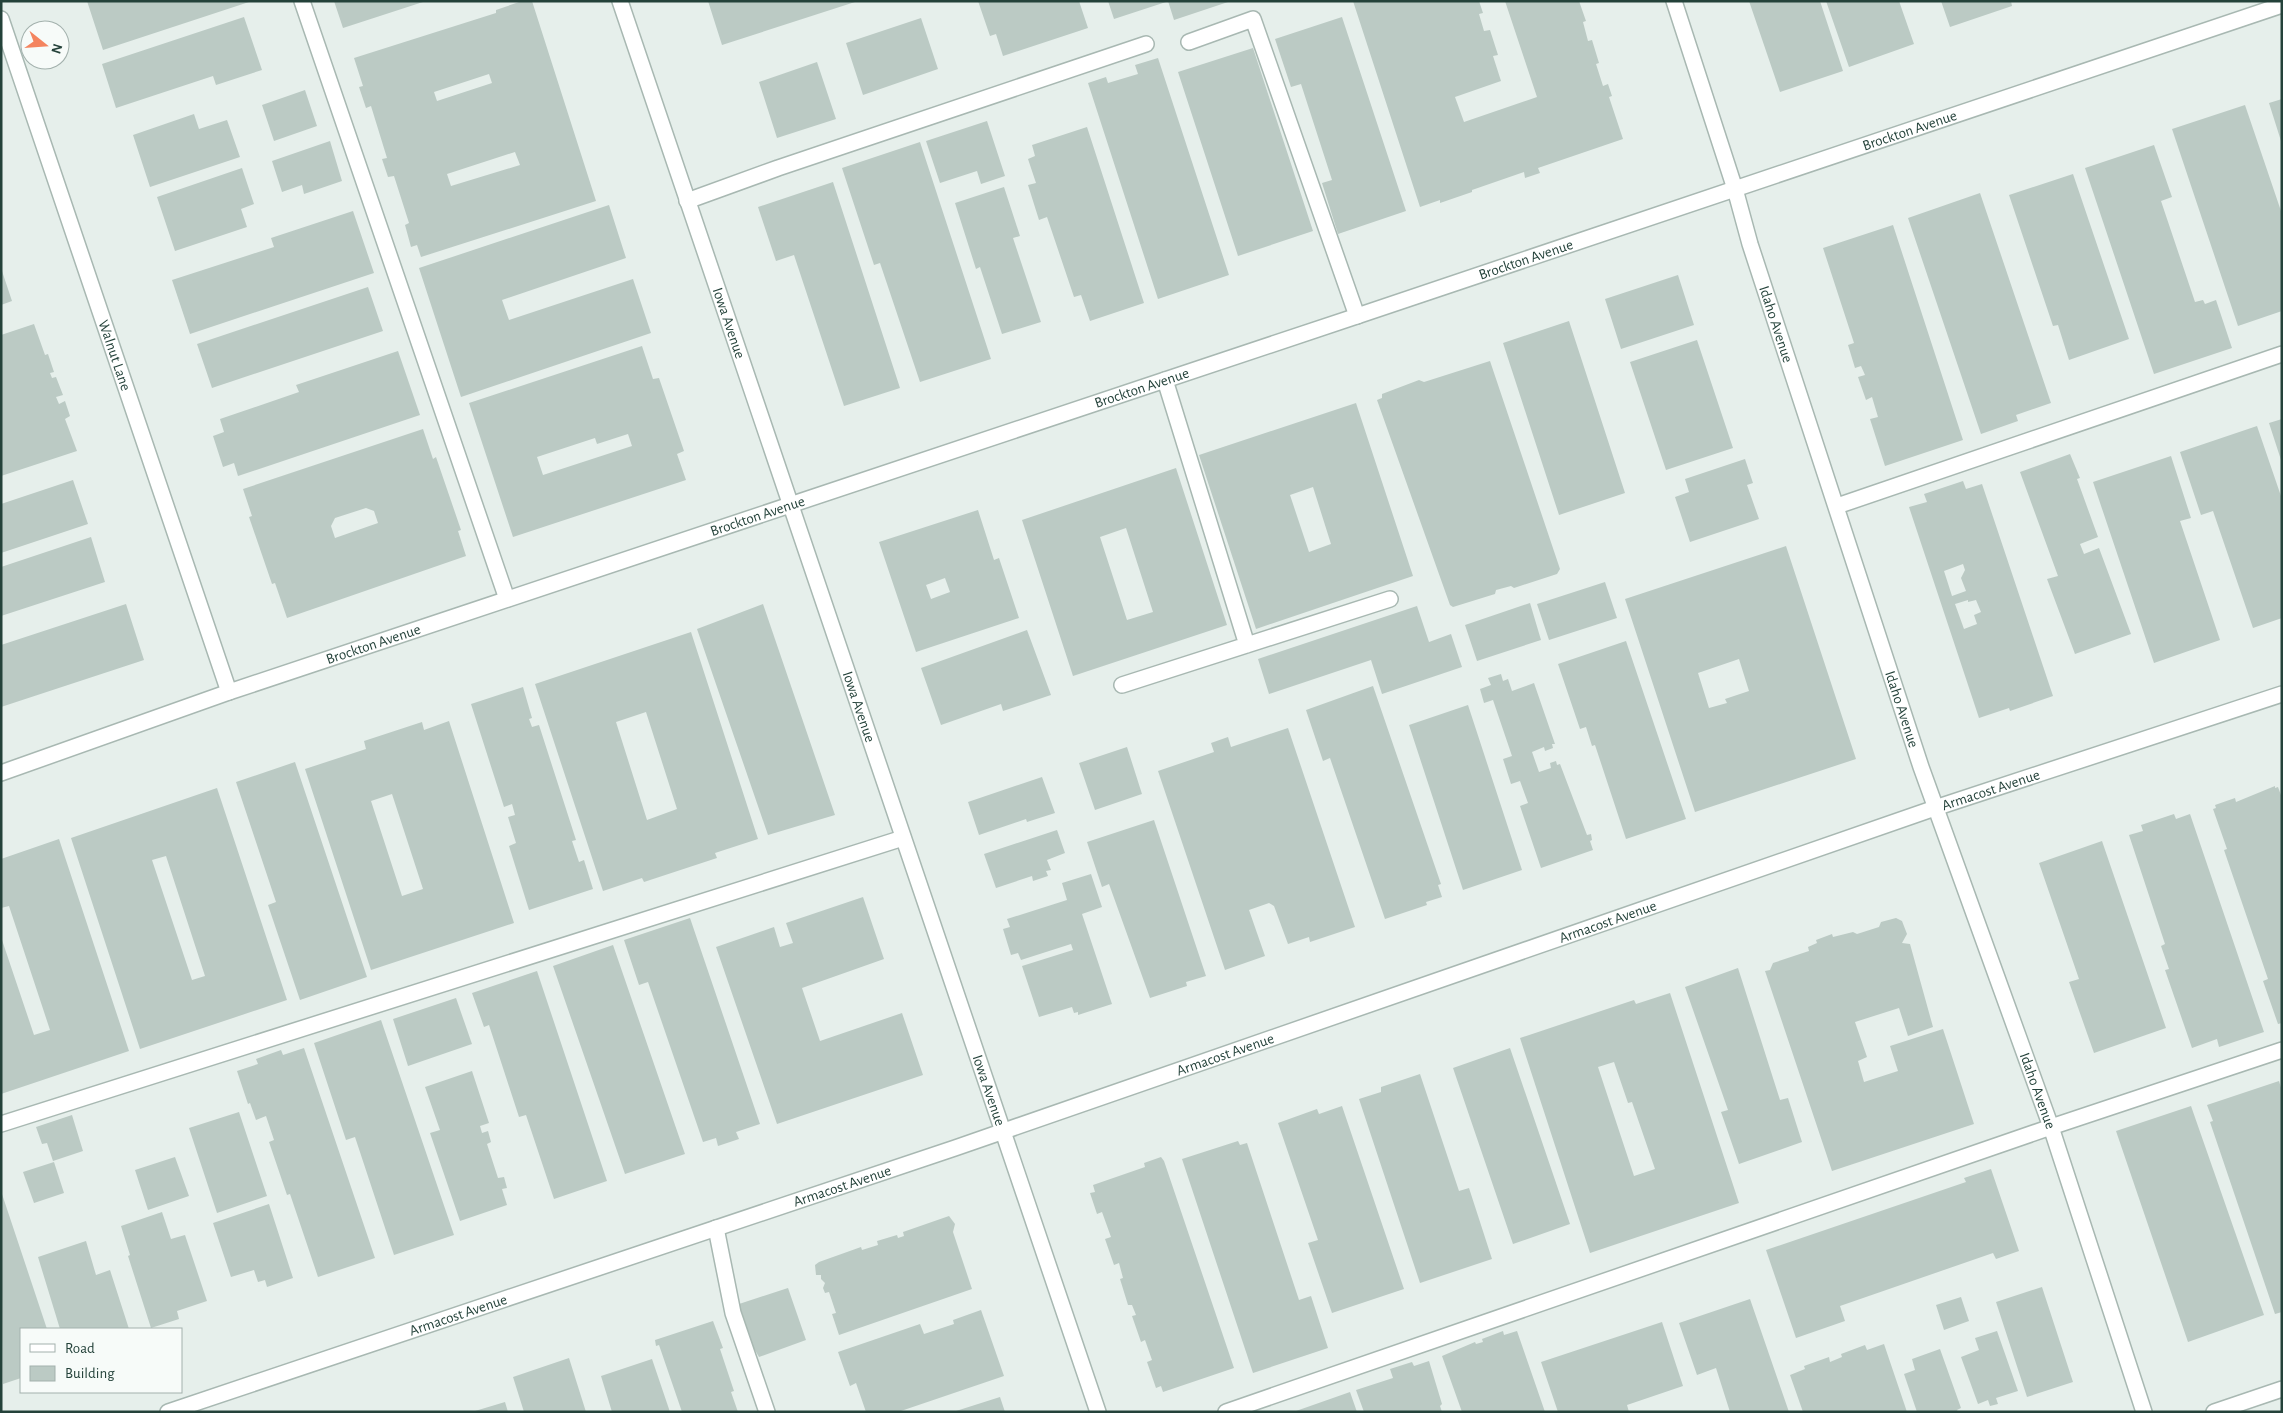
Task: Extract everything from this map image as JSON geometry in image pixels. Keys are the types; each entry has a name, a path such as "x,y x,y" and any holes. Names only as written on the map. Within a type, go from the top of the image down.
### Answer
{"street":[{"path":"302,1 507,599"},
{"name":"Iowa Avenue","path":"620,1 1098,1412"},
{"name":"Idaho Avenue","path":"1674,1 1735,189 1750,244 1935,808 2051,1127 2144,1412"},
{"name":"Brockton Avenue","path":"1,773 229,692 2282,5"},
{"name":"Walnut Lane","path":"1,19 229,692"},
{"path":"1190,42 1253,19 1314,199 1357,316"},
{"path":"688,201 778,168 1146,44"},
{"path":"1837,506 2282,354"},
{"path":"1165,380 1247,645"},
{"path":"1122,685 1390,599"},
{"name":"Armacost Avenue","path":"168,1412 1002,1131 1935,808 2282,694"},
{"path":"1,1124 903,838"},
{"path":"1226,1412 2051,1127 2282,1050"},
{"path":"716,1228 733,1313 767,1412"},
{"path":"2214,1412 2282,1389"}],"building":[{"path":"87,1 249,1 249,2 103,50"},
{"path":"334,1 423,1 423,2 343,28"},
{"path":"522,1 532,1 596,201 421,257 417,245 411,247 405,225 409,223 394,176 388,177 382,159 387,158 371,106 366,108 359,87 363,86 354,58 496,13 496,10","holes":["489,74 492,83 437,101 434,92","515,152 520,165 451,186 447,174"]},
{"path":"708,1 855,1 855,2 722,45"},
{"path":"978,1 1079,1 1088,28 1003,56 996,34 990,36"},
{"path":"1108,1 1166,1 1166,2 1114,19"},
{"path":"1168,1 1228,1 1228,2 1174,20"},
{"path":"1353,1 1479,1 1483,13 1479,14 1484,31 1490,30 1498,55 1493,56 1501,81 1455,97 1464,122 1537,97 1505,1 1579,1 1586,21 1583,22 1588,41 1592,40 1599,63 1596,64 1603,86 1608,84 1612,96 1609,97 1623,139 1538,168 1540,173 1525,178 1524,172 1440,203 1440,200 1420,207"},
{"path":"1749,1 1820,1 1843,71 1780,92"},
{"path":"1826,1 1899,1 1914,44 1849,67"},
{"path":"1941,1 2011,1 2012,6 1950,27"},
{"path":"244,17 262,70 216,85 213,76 116,108 102,64"},
{"path":"1342,17 1406,211 1338,234 1322,183 1332,180 1301,84 1291,87 1275,39"},
{"path":"921,18 938,69 863,95 846,43"},
{"path":"1253,48 1313,231 1238,256 1178,72"},
{"path":"1158,58 1229,275 1158,299 1088,83 1106,77 1108,83 1138,74 1135,65"},
{"path":"817,62 836,119 777,138 759,82"},
{"path":"305,90 317,126 274,141 262,105"},
{"path":"2282,99 2282,141 2281,141 2269,103"},
{"path":"2245,105 2282,214 2282,311 2238,326 2172,129"},
{"path":"194,114 199,129 227,120 240,157 150,187 133,135"},
{"path":"987,121 1005,176 981,184 977,171 940,183 926,141"},
{"path":"1087,127 1144,303 1090,321 1081,295 1074,297 1047,217 1039,220 1028,185 1036,183 1028,159 1035,156 1032,145"},
{"path":"330,141 342,181 304,194 302,185 282,192 272,161"},
{"path":"920,142 991,359 920,382 880,263 874,265 842,168"},
{"path":"2154,145 2172,197 2161,201 2195,302 2203,300 2205,304 2216,300 2232,348 2154,374 2085,168"},
{"path":"242,168 254,204 241,209 247,227 175,251 157,197"},
{"path":"2073,174 2129,339 2069,360 2058,325 2053,326 2009,195"},
{"path":"833,182 900,388 844,406 794,255 776,261 758,207"},
{"path":"1004,187 1020,236 1013,238 1041,322 1002,334 980,267 976,269 955,203"},
{"path":"1980,193 2051,403 2016,415 2018,421 1981,434 1908,218"},
{"path":"609,205 626,258 502,300 509,320 633,279 651,333 461,397 419,268"},
{"path":"353,211 374,273 190,334 172,280 274,247 271,238"},
{"path":"1893,225 1963,440 1885,466 1870,419 1878,417 1872,397 1866,400 1858,377 1865,375 1861,366 1855,368 1848,345 1854,343 1823,248"},
{"path":"1,268 12,301 1,305"},
{"path":"1678,275 1694,325 1621,349 1605,299"},
{"path":"368,287 383,331 212,388 197,344"},
{"path":"1569,321 1625,493 1559,515 1503,343"},
{"path":"34,324 45,355 48,354 54,372 50,373 52,378 56,377 63,395 56,397 59,404 65,401 70,416 65,419 77,451 1,476 1,335"},
{"path":"1697,340 1733,448 1666,470 1630,362"},
{"path":"642,346 653,379 659,378 684,451 677,454 686,480 513,537 469,403","holes":["628,434 632,446 543,475 537,457 595,438 597,444"]},
{"path":"398,351 420,415 238,476 234,463 223,467 213,436 224,432 220,419 299,392 296,385"},
{"path":"1490,361 1560,569 1557,574 1514,588 1511,586 1496,590 1495,594 1453,607 1450,605 1377,400 1382,398 1382,394 1419,380 1424,382"},
{"path":"1356,403 1413,576 1256,629 1199,455","holes":["1313,487 1331,544 1309,552 1290,495"]},
{"path":"2282,419 2282,460 2281,460 2269,423"},
{"path":"2257,426 2282,499 2282,618 2253,628 2213,511 2201,515 2180,452"},
{"path":"423,429 433,459 436,457 461,530 458,531 466,556 287,618 275,583 272,584 249,517 252,516 243,489","holes":["366,508 374,511 378,523 335,538 331,526 335,518"]},
{"path":"2070,454 2080,478 2077,479 2098,537 2080,544 2084,554 2099,548 2131,634 2075,654 2047,579 2058,576 2020,472"},
{"path":"2171,456 2191,518 2180,521 2220,640 2154,663 2093,482"},
{"path":"1745,459 1753,483 1747,485 1759,519 1690,542 1675,497 1689,492 1685,479"},
{"path":"1176,468 1227,625 1073,676 1022,520","holes":["1126,528 1153,612 1127,620 1100,537"]},
{"path":"73,480 88,524 1,553 1,504"},
{"path":"1963,481 1966,489 1982,484 2053,696 2010,711 2009,708 1979,718 1909,507 1927,502 1924,494","holes":["1963,564 1965,570 1961,578 1966,591 1952,596 1944,571","1968,600 1968,602 1976,600 1981,612 1974,615 1977,624 1964,629 1955,604"]},
{"path":"978,510 994,560 999,558 1019,618 916,652 879,542","holes":["945,578 950,592 931,599 926,585"]},
{"path":"91,537 105,582 1,616 1,567"},
{"path":"1786,546 1856,759 1695,812 1625,599","holes":["1739,659 1749,691 1725,699 1727,703 1709,708 1698,673"]},
{"path":"1605,582 1617,618 1549,640 1537,604"},
{"path":"1530,603 1541,640 1477,661 1465,625"},
{"path":"126,604 144,660 1,707 1,645"},
{"path":"763,604 835,815 768,835 697,629"},
{"path":"1417,606 1429,642 1451,634 1462,667 1382,694 1371,660 1269,694 1258,659"},
{"path":"1027,630 1051,695 1003,711 1001,704 941,725 921,668"},
{"path":"691,632 758,839 715,853 717,858 644,882 642,878 603,891 535,684","holes":["646,712 677,809 647,820 616,722"]},
{"path":"1626,641 1686,819 1626,839 1595,745 1592,746 1586,727 1580,729 1558,664"},
{"path":"1501,674 1503,681 1508,679 1512,691 1534,683 1555,744 1552,744 1553,748 1545,751 1544,747 1532,752 1539,772 1551,768 1550,763 1556,761 1557,765 1560,764 1587,835 1591,834 1592,840 1590,841 1593,850 1541,868 1520,806 1528,803 1520,781 1511,784 1503,759 1512,756 1493,700 1484,703 1480,689 1491,685 1488,678"},
{"path":"1373,686 1441,884 1438,885 1442,897 1426,902 1427,905 1385,919 1330,758 1323,761 1306,710"},
{"path":"523,687 532,718 529,719 532,727 539,725 576,840 572,841 579,862 584,860 593,889 529,910 509,846 516,843 508,817 515,815 512,804 504,807 471,704"},
{"path":"1468,705 1522,870 1463,890 1409,725"},
{"path":"449,721 514,923 371,970 305,769 366,749 364,741 422,722 424,730","holes":["392,794 423,889 402,896 371,801"]},
{"path":"1288,728 1355,927 1310,942 1309,937 1288,944 1274,906 1269,903 1249,910 1265,956 1225,970 1158,771 1214,752 1211,743 1228,737 1231,747"},
{"path":"1127,747 1142,794 1095,810 1079,763"},
{"path":"295,762 367,977 300,1000 268,905 276,902 236,782"},
{"path":"1042,777 1055,813 1027,822 1026,819 979,835 968,802"},
{"path":"2275,786 2275,788 2278,787 2282,798 2282,1023 2278,1024 2263,981 2268,979 2224,850 2227,849 2213,809 2216,808 2215,805 2235,798 2236,802"},
{"path":"217,788 287,1000 140,1049 71,838","holes":["166,856 205,976 192,980 152,860"]},
{"path":"2174,814 2176,819 2190,814 2264,1032 2219,1047 2217,1039 2192,1048 2165,970 2169,969 2161,946 2165,944 2129,835 2143,831 2141,825"},
{"path":"1154,820 1206,976 1186,982 1187,986 1150,998 1109,884 1102,887 1087,842"},
{"path":"1057,830 1065,853 1047,860 1051,870 1046,871 1048,876 1033,881 1032,876 996,888 984,854"},
{"path":"59,839 129,1051 1,1094 1,937 34,1035 50,1030 9,906 1,908 1,859"},
{"path":"2102,841 2166,1028 2094,1053 2069,982 2079,979 2039,863"},
{"path":"1091,874 1102,907 1082,914 1112,1004 1078,1015 1078,1012 1074,1013 1072,1007 1039,1017 1022,966 1073,950 1071,944 1021,960 1018,953 1011,955 1003,929 1010,927 1007,919 1067,900 1062,883"},
{"path":"863,897 884,959 802,988 820,1041 902,1013 923,1075 777,1124 716,947 774,927 780,947 793,943 786,923"},
{"path":"690,918 760,1124 736,1132 739,1139 718,1146 716,1138 703,1142 648,982 639,985 624,940"},
{"path":"1896,918 1902,921 1907,934 1902,943 1910,944 1933,1027 1908,1036 1899,1008 1855,1022 1867,1057 1858,1061 1864,1082 1898,1071 1890,1046 1943,1029 1974,1124 1832,1171 1765,971 1770,970 1773,963 1809,951 1808,947 1817,943 1816,940 1832,934 1833,937 1853,932 1857,934 1879,927 1881,922"},
{"path":"613,945 685,1154 625,1174 553,966"},
{"path":"1738,968 1780,1100 1788,1098 1802,1142 1739,1164 1721,1112 1728,1110 1685,987"},
{"path":"537,971 607,1181 554,1199 526,1115 519,1117 489,1025 484,1027 472,993"},
{"path":"1670,993 1739,1203 1590,1253 1520,1038 1634,1000 1636,1004","holes":["1614,1062 1628,1103 1632,1102 1655,1169 1634,1176 1598,1067"]},
{"path":"456,998 472,1044 408,1066 393,1019"},
{"path":"381,1020 454,1235 394,1255 355,1137 346,1140 314,1043"},
{"path":"304,1048 375,1258 318,1277 290,1194 287,1195 269,1142 274,1140 266,1116 256,1120 250,1103 248,1104 237,1071 258,1064 256,1059 281,1050 283,1055"},
{"path":"1510,1048 1570,1224 1513,1244 1453,1068"},
{"path":"472,1071 489,1123 480,1126 482,1133 488,1131 491,1142 487,1144 498,1178 504,1177 507,1188 502,1189 507,1205 460,1221 430,1133 440,1130 425,1087"},
{"path":"1420,1074 1459,1191 1469,1188 1492,1259 1420,1283 1359,1099 1381,1092 1381,1087"},
{"path":"2279,1081 2282,1091 2282,1312 2275,1314 2210,1122 2213,1121 2207,1105"},
{"path":"1342,1106 1404,1289 1332,1313 1308,1243 1318,1240 1278,1123 1317,1109 1319,1114"},
{"path":"2191,1106 2264,1315 2188,1342 2116,1131"},
{"path":"239,1112 267,1196 217,1213 189,1128"},
{"path":"72,1115 83,1151 53,1161 47,1143 42,1144 36,1127"},
{"path":"1238,1141 1240,1145 1247,1143 1299,1300 1311,1296 1328,1348 1253,1373 1182,1159"},
{"path":"175,1157 189,1196 148,1210 135,1170"},
{"path":"1161,1157 1164,1161 1234,1368 1163,1392 1161,1386 1156,1388 1147,1362 1152,1360 1145,1340 1141,1342 1132,1316 1136,1315 1132,1305 1128,1305 1120,1279 1123,1278 1119,1263 1114,1265 1105,1239 1111,1237 1102,1212 1097,1214 1090,1193 1095,1192 1093,1185 1145,1167 1144,1163"},
{"path":"54,1162 64,1193 34,1203 23,1172"},
{"path":"1991,1169 2019,1251 1996,1259 1993,1253 1840,1306 1845,1321 1796,1338 1766,1250 1966,1182 1964,1178"},
{"path":"1,1191 47,1328 20,1328 20,1378 3,1384"},
{"path":"269,1204 293,1278 267,1287 265,1280 258,1282 254,1270 231,1277 213,1223"},
{"path":"162,1212 171,1239 185,1235 207,1301 177,1311 179,1319 151,1328 128,1256 130,1255 121,1226"},
{"path":"949,1216 955,1224 953,1232 972,1289 839,1335 832,1314 836,1313 829,1292 825,1293 823,1288 825,1283 821,1279 821,1275 816,1275 815,1265 861,1247 862,1250 878,1245 877,1241 897,1235 898,1238 904,1236 903,1232"},
{"path":"86,1241 96,1275 110,1270 129,1328 60,1328 38,1257"},
{"path":"2042,1287 2073,1382 2027,1397 1996,1302"},
{"path":"788,1288 806,1340 759,1357 746,1335 736,1305"},
{"path":"1961,1297 1969,1321 1944,1330 1936,1305"},
{"path":"1750,1299 1789,1412 1730,1412 1716,1368 1697,1375 1679,1323"},
{"path":"981,1310 1004,1376 898,1412 866,1412 856,1383 850,1386 838,1352 920,1324 924,1334 954,1324 953,1320"},
{"path":"713,1321 723,1348 720,1349 734,1391 731,1392 738,1412 682,1412 659,1345 656,1346 655,1340"},
{"path":"1662,1322 1683,1386 1627,1405 1629,1412 1558,1412 1541,1362"},
{"path":"1503,1331 1504,1335 1517,1331 1545,1412 1462,1412 1442,1356 1475,1342 1476,1344 1483,1342 1482,1339"},
{"path":"1997,1331 2018,1391 1996,1398 1998,1404 1990,1406 1988,1400 1978,1404 1961,1357 1979,1350 1975,1338"},
{"path":"1884,1344 1907,1412 1803,1412 1790,1375 1805,1369 1804,1366 1829,1357 1830,1362 1842,1357 1841,1354 1865,1345 1867,1350"},
{"path":"1940,1349 1961,1408 1957,1410 1958,1412 1917,1412 1904,1374 1915,1370 1912,1359"},
{"path":"569,1358 586,1412 524,1412 513,1377"},
{"path":"652,1359 670,1412 612,1412 601,1376"},
{"path":"1429,1361 1442,1404 1440,1406 1442,1412 1364,1412 1356,1390 1393,1378 1390,1369 1412,1362 1414,1366"},
{"path":"1350,1392 1357,1412 1296,1412 1296,1411"},
{"path":"1000,1397 1005,1412 956,1412 956,1411"},
{"path":"505,1402 508,1412 475,1412 475,1411"}]}
